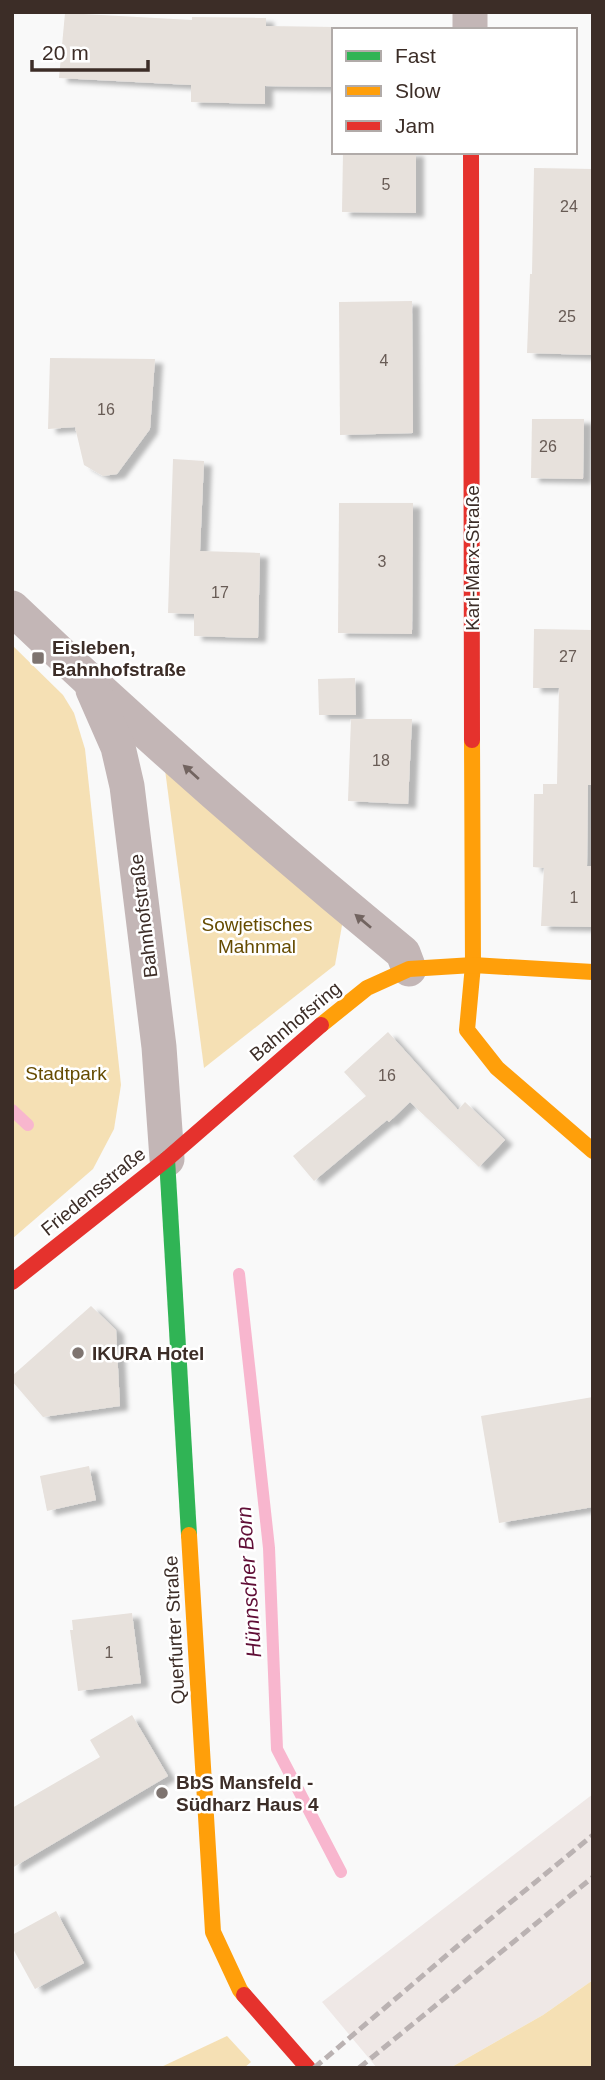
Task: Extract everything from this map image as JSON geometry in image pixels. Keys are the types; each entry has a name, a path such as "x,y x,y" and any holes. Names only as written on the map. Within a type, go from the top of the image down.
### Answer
{"main road":[{"name":"Karl-Marx-Straße","path":"471,154 473,965"},
{"name":"Bahnhofsring","path":"167,1159 327,1020 367,989 409,969 473,965 593,972"},
{"path":"473,965 467,1030 498,1068 593,1150"},
{"name":"Friedensstraße","path":"12,1282 167,1159"},
{"name":"Querfurter Straße","path":"167,1159 213,1932 240,1990 308,2068"}],"street":[{"name":"Bahnhofstraße","path":"12,608 294,863 403,953 409,969"},
{"name":"Bahnhofstraße","path":"89,680 118,747 127,786 159,1047 167,1159"}],"shaded area":[{"path":"593,1794 593,1980 543,2015 450,2068 377,2068 322,2002"}],"green space":[{"name":"Stadtpark","path":"12,645 63,695 74,713 85,749 121,1085 114,1129 93,1169 12,1239"},
{"name":"Sowjetisches Mahnmal","path":"164,762 344,914 335,965 204,1068"},
{"path":"593,1980 593,2068 450,2068 543,2015"},
{"path":"227,2036 251,2062 244,2068 159,2068"}],"building":[{"path":"65,13 192,20 192,17 266,18 266,26 334,27 332,87 265,86 265,104 191,102 191,85 59,78"},
{"path":"343,154 416,154 416,213 342,212"},
{"path":"534,168 593,169 593,355 527,353"},
{"path":"412,301 413,433 340,435 339,302"},
{"path":"50,358 155,359 150,429 117,474 103,476 84,465 75,427 48,429"},
{"path":"532,419 584,419 583,479 531,478"},
{"path":"173,459 204,461 200,551 260,553 258,638 194,636 194,614 168,613"},
{"path":"339,503 413,503 412,634 338,633"},
{"path":"534,629 593,630 593,785 588,785 587,866 593,866 593,927 541,926 544,868 533,867 534,794 543,794 543,784 557,784 559,688 533,688"},
{"path":"355,678 356,715 319,715 318,679"},
{"path":"351,719 412,719 408,804 348,801"},
{"path":"388,1032 458,1110 465,1102 505,1140 479,1167 410,1102 314,1181 293,1156 366,1096 344,1072"},
{"name":"IKURA Hotel","path":"91,1306 116,1330 120,1406 43,1417 12,1381 12,1376"},
{"path":"593,1397 593,1507 499,1523 481,1416"},
{"path":"89,1466 96,1500 47,1511 40,1476"},
{"path":"132,1613 141,1683 78,1691 70,1630 73,1630 72,1620"},
{"path":"132,1715 168,1776 12,1868 12,1808 100,1757 90,1740"},
{"path":"56,1911 84,1963 35,1989 12,1947 12,1935"}],"waterway":[{"name":"Hünnscher Born","path":"12,1110 28,1125"},
{"name":"Hünnscher Born","path":"239,1274 269,1548 277,1749 341,1872"}],"railway":[{"path":"314,2068 593,1835"},
{"path":"359,2068 593,1877"}],"traffic: fast":[{"path":"167,1159 189,1535"}],"traffic: slow":[{"path":"472,740 473,965 467,1030 497,1068 593,1151"},
{"path":"321,1025 367,988 409,969 473,965 593,972"},
{"path":"189,1535 213,1932 244,1995"}],"traffic: jam":[{"path":"471,154 472,740"},
{"path":"12,1282 167,1159 321,1025"},
{"path":"244,1995 308,2068"}],"place":[{"name":"Eisleben, Bahnhofstraße","path":"38,658"},
{"name":"IKURA Hotel","path":"78,1353"},
{"name":"BbS Mansfeld - Südharz Haus 4","path":"162,1793"}]}
